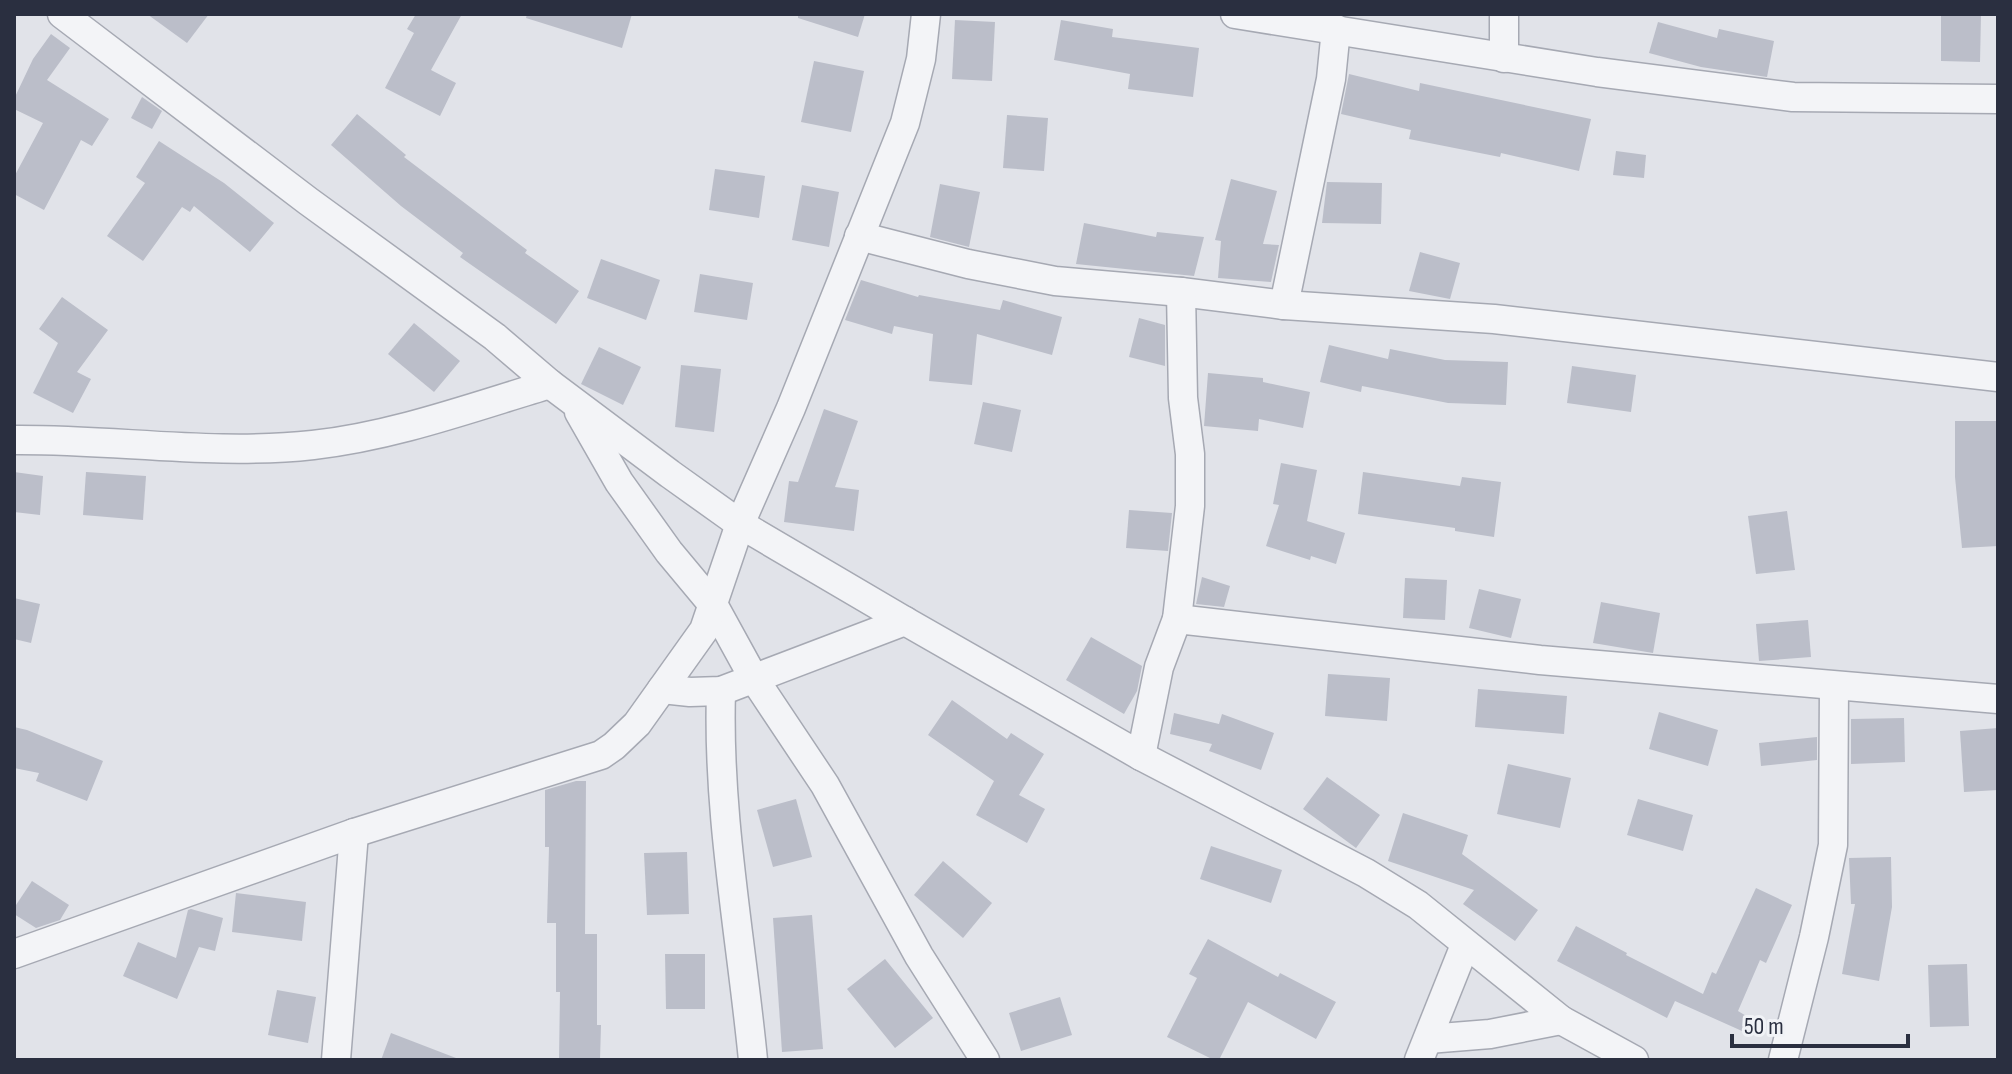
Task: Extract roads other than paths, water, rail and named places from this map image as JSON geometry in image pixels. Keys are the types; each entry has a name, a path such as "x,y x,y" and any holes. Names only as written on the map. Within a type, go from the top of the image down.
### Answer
{"street":[{"path":"62,14 740,524 1141,756 1366,873 1418,905 1561,1020 1634,1060"},
{"path":"14,954 354,833 601,755 625,737 704,630 714,606 740,524 791,408 905,123 921,59 926,14"},
{"path":"1235,14 1597,72 1793,97 1998,99"},
{"path":"1504,14 1504,58"},
{"path":"1284,305 1331,79 1336,29"},
{"path":"859,236 968,264 1055,281 1284,305 1494,319 1998,377"},
{"path":"1141,756 1159,667 1177,619 1190,506 1190,454 1183,398 1181,292"},
{"path":"14,440 236,449 315,445 385,431 550,384"},
{"path":"573,401 619,482 669,552 714,606 753,677 825,785 919,956 985,1060"},
{"path":"1177,619 1540,660 1998,699"},
{"path":"662,689 721,691 905,621"},
{"path":"1783,1060 1833,845 1834,687"},
{"path":"721,691 723,787 753,1060"},
{"path":"336,1060 354,833"},
{"path":"1423,1049 1465,945"},
{"path":"1423,1049 1561,1020"}]}
